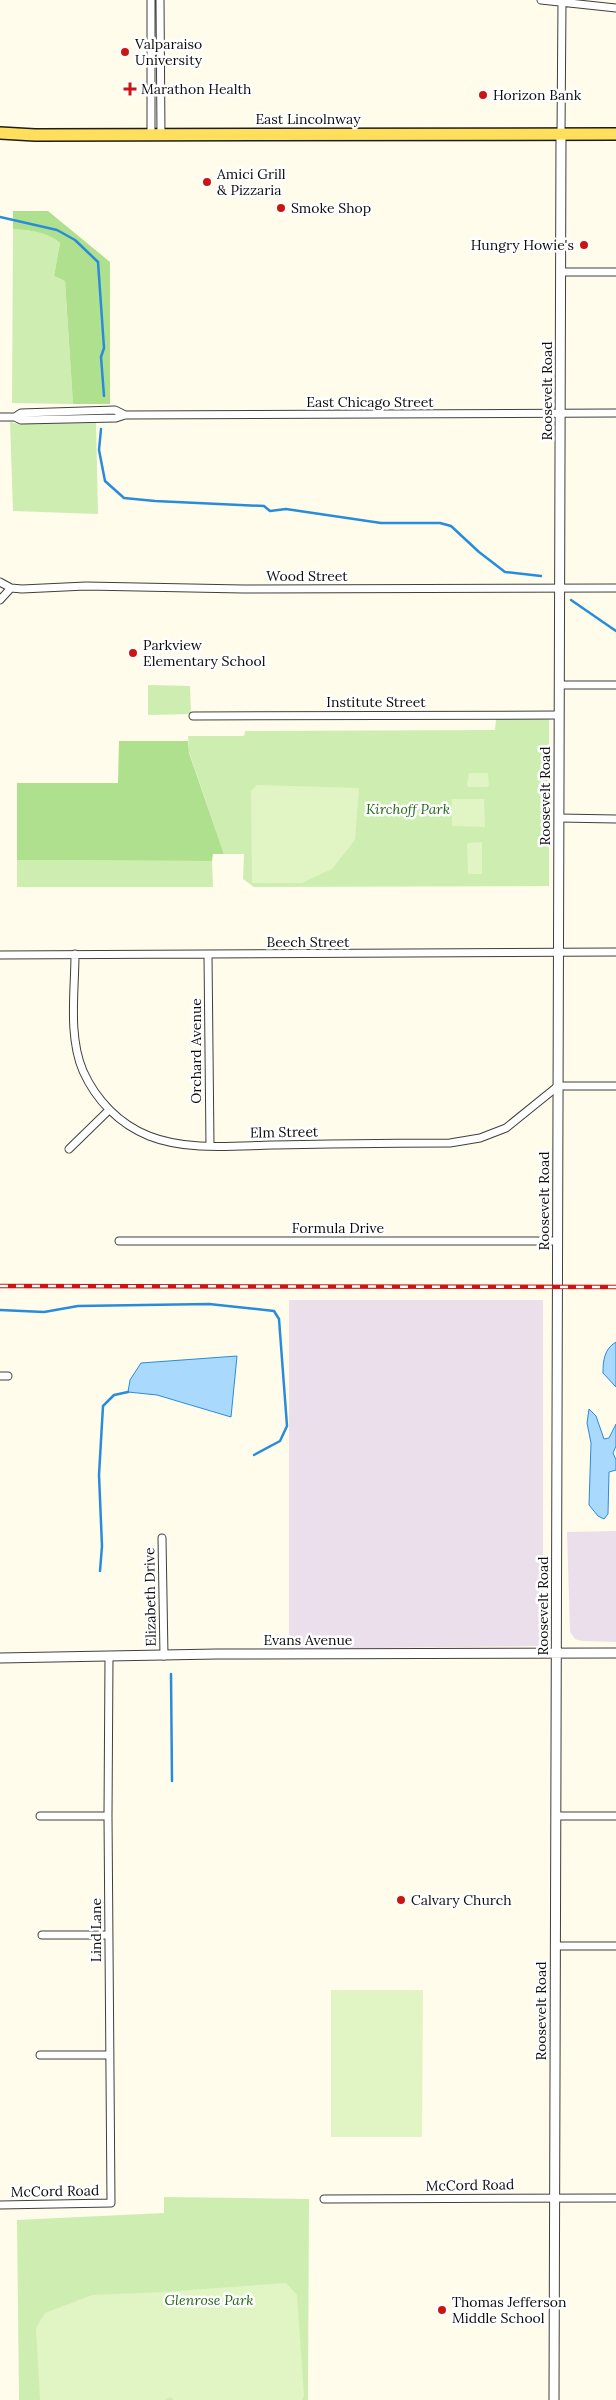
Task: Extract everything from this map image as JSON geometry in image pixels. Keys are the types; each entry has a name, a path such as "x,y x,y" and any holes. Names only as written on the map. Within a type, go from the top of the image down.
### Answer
{"main road":[{"name":"East Lincolnway","path":"0,133 156,135 616,134"}],"street":[{"path":"151,0 156,135"},
{"path":"156,135 160,0"},
{"path":"541,0 616,8"},
{"name":"Roosevelt Road","path":"554,2400 562,2"},
{"path":"561,272 616,272"},
{"name":"East Chicago Street","path":"0,417 14,417 21,420 116,418 125,415 616,413"},
{"name":"Wood Street","path":"0,582 11,588 616,588"},
{"path":"0,600 11,588"},
{"path":"560,685 616,685"},
{"name":"Institute Street","path":"193,716 560,715"},
{"path":"559,818 616,819"},
{"name":"Beech Street","path":"0,955 616,952"},
{"name":"Elm Street","path":"75,954 75,1033 79,1057 88,1080 109,1110 126,1124 148,1136 178,1143 210,1146 450,1143 480,1138 506,1128 558,1086"},
{"name":"Orchard Avenue","path":"208,955 210,1146"},
{"path":"558,1086 616,1086"},
{"path":"69,1149 109,1110"},
{"name":"Formula Drive","path":"118,1241 558,1241"},
{"name":"Elizabeth Drive","path":"162,1538 164,1656"},
{"name":"Evans Avenue","path":"0,1658 616,1654"},
{"name":"Lind Lane","path":"109,1657 108,1935 111,2203"},
{"path":"40,1816 108,1816"},
{"path":"556,1816 616,1816"},
{"path":"42,1935 108,1935"},
{"path":"556,1946 616,1946"},
{"path":"40,2055 110,2055"},
{"name":"McCord Road","path":"324,2199 616,2198"},
{"name":"McCord Road","path":"0,2205 111,2203"}],"shaded area":[{"path":"289,1300 543,1300 543,1646 289,1649"},
{"path":"616,1531 616,1642 575,1639 570,1632 567,1532"}],"green space":[{"path":"13,211 48,211 110,262 110,404 73,404 65,281 54,276 60,243 44,234 13,229"},
{"path":"13,229 44,234 60,243 54,276 65,281 73,404 12,403"},
{"path":"10,422 20,424 96,423 98,514 13,511"},
{"path":"148,685 190,686 191,714 148,715"},
{"name":"Kirchoff Park","path":"496,719 549,719 549,886 254,887 243,879 244,854 224,854 189,752 188,736 244,736 245,731 495,730"},
{"path":"119,741 188,741 189,753 224,854 213,854 212,861 17,860 17,783 118,783"},
{"path":"469,773 488,773 489,785 487,787 469,787 467,785"},
{"path":"257,785 359,788 355,840 332,869 302,883 252,883 251,791"},
{"path":"452,799 484,799 485,827 452,826"},
{"path":"482,842 482,874 468,874 467,843"},
{"path":"17,860 212,861 213,887 17,887"},
{"path":"331,1990 423,1990 422,2137 331,2137"},
{"name":"Glenrose Park","path":"164,2197 309,2199 308,2400 19,2400 17,2220 164,2213"},
{"path":"286,2283 297,2295 304,2396 302,2400 174,2400 170,2397 165,2400 40,2400 36,2328 45,2313 92,2295"}],"water":[{"path":"616,1342 616,1387 603,1373 607,1352"},
{"path":"237,1356 231,1417 157,1395 128,1392 130,1380 141,1363"},
{"path":"589,1409 596,1416 604,1439 609,1438 616,1424 616,1446 613,1453 616,1460 616,1470 609,1472 608,1514 604,1519 598,1516 589,1505 591,1443 587,1423"}],"waterway":[{"path":"0,217 57,230 75,240 98,262 104,348 101,357 104,396"},
{"path":"101,429 99,450 105,481 124,498 264,506 270,511 286,509 381,523 440,523 451,526 479,552 505,572 541,576"},
{"path":"571,600 616,631"},
{"path":"0,1310 44,1312 78,1306 209,1304 274,1311 279,1319 287,1426 280,1441 254,1455"},
{"path":"100,1571 102,1546 99,1475 103,1406 114,1395 128,1392"},
{"path":"171,1674 172,1781"}],"railway":[{"path":"0,1286 616,1287"}],"place":[{"name":"Valparaiso University","path":"125,52"},
{"name":"Marathon Health","path":"130,89"},
{"name":"Horizon Bank","path":"483,95"},
{"name":"Amici Grill & Pizzaria","path":"207,182"},
{"name":"Smoke Shop","path":"281,208"},
{"name":"Hungry Howie's","path":"584,245"},
{"name":"Parkview Elementary School","path":"133,653"},
{"name":"Calvary Church","path":"401,1900"},
{"name":"Thomas Jefferson Middle School","path":"442,2310"}]}
